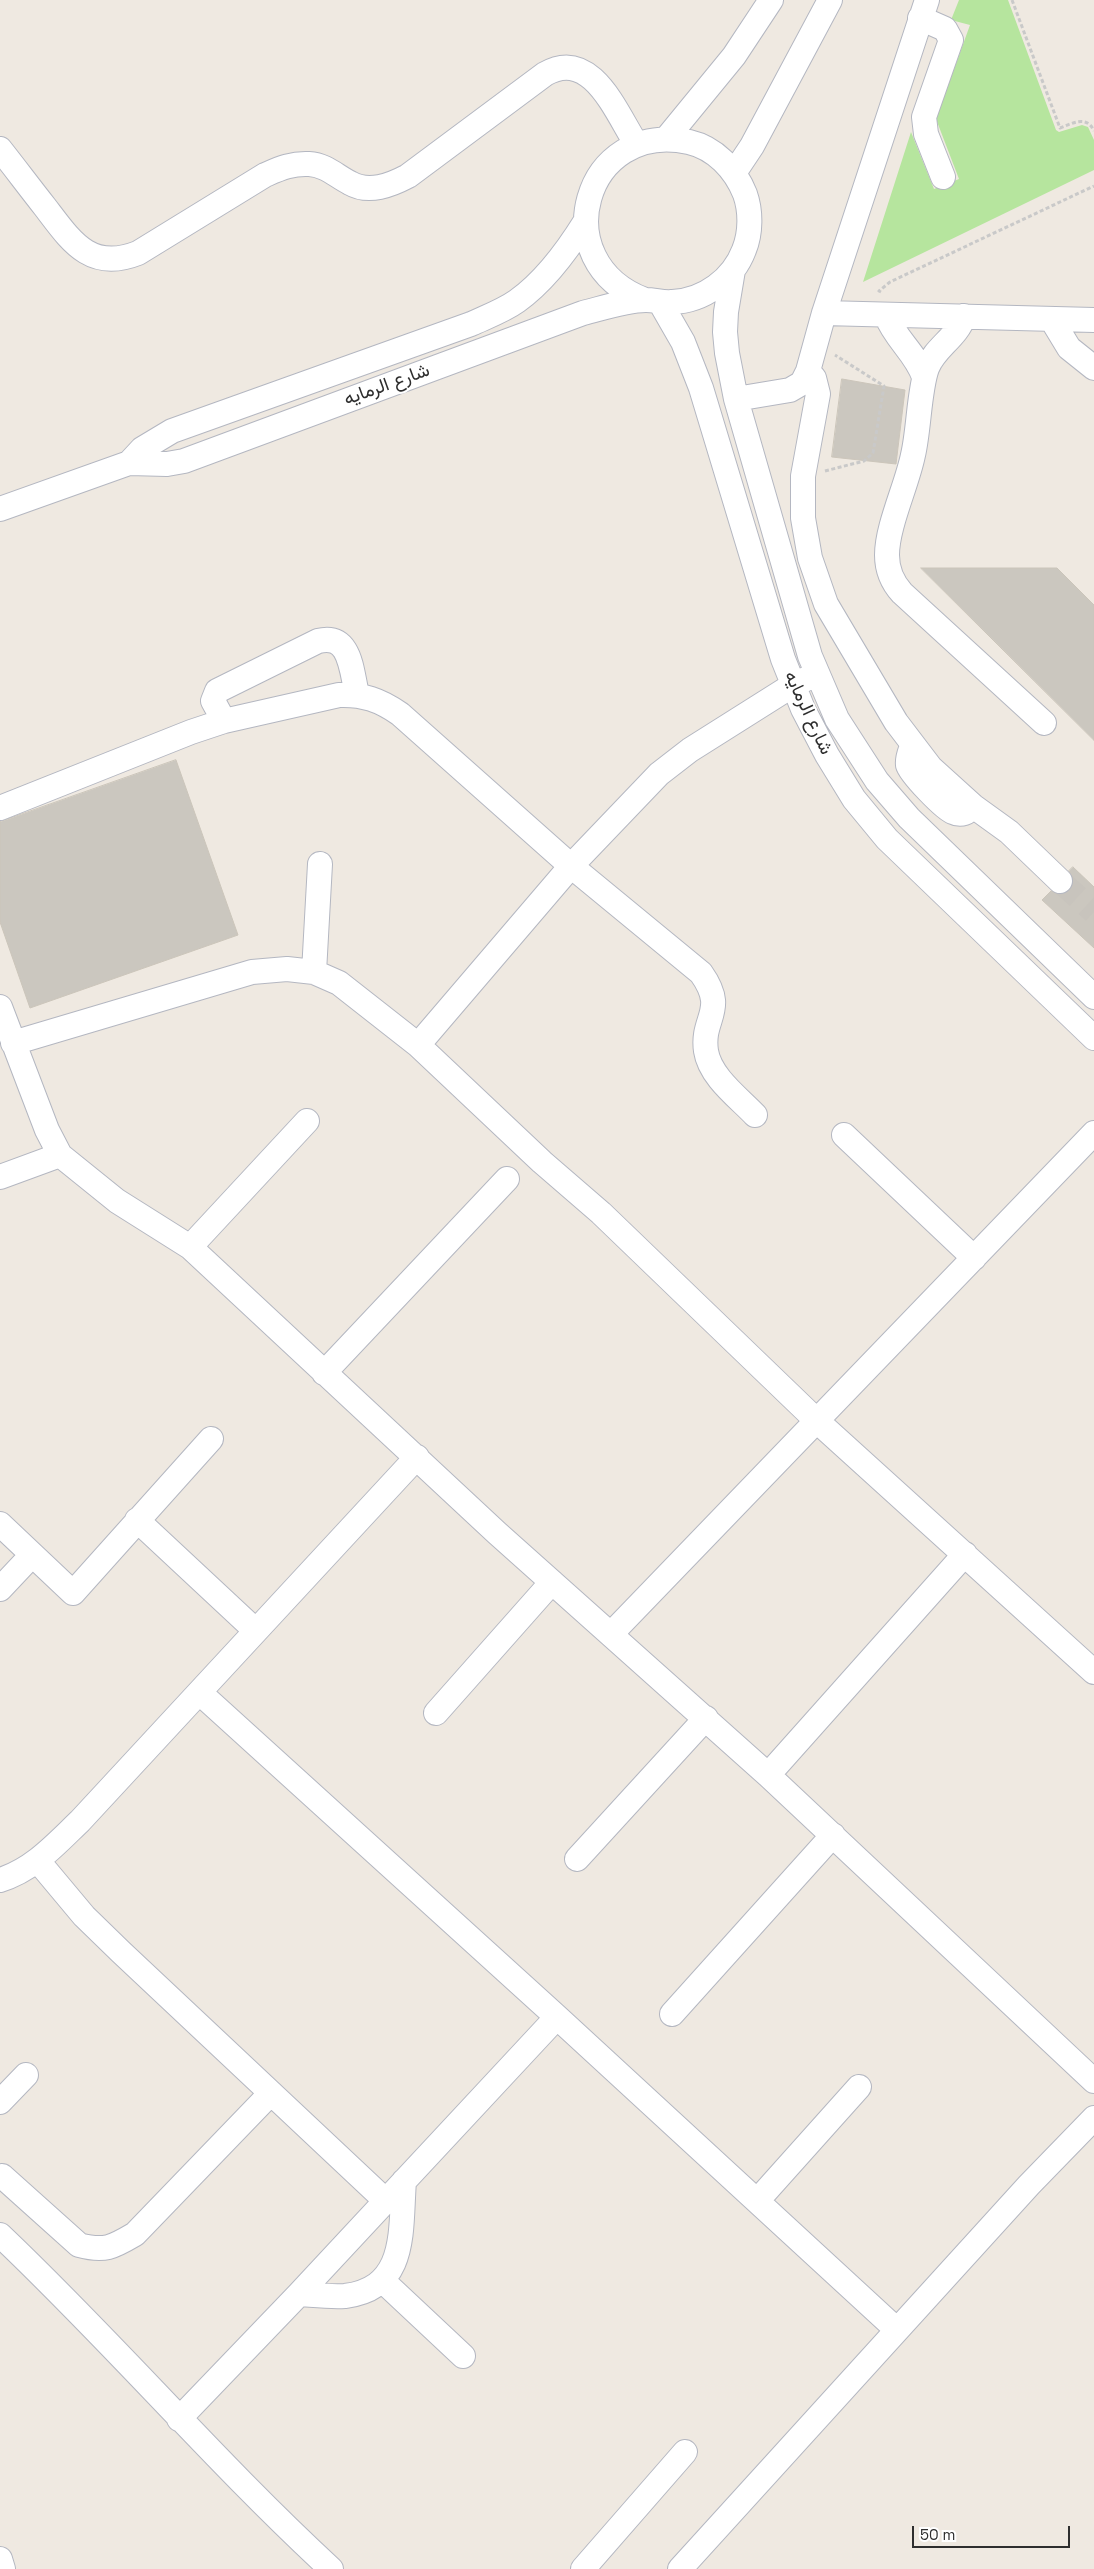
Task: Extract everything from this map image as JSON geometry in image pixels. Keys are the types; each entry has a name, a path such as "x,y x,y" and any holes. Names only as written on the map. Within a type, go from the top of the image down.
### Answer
{"street":[{"path":"666,139 734,56 771,0"},
{"path":"734,173 752,146 830,0"},
{"path":"736,399 790,390 802,383 808,370 824,313 924,9 945,30 950,40 924,118 926,134 943,177"},
{"path":"0,149 73,244 94,257 116,259 138,253 265,175 286,166 310,164 332,170 351,184 371,189 390,186 408,176 544,74 560,67 577,69 593,78 637,145"},
{"path":"666,139 704,148 720,159 734,173 746,196 749,222 745,247 733,270 724,281 700,296 687,300 653,301 618,287 602,271 591,251 585,222 586,208 595,181 613,159 637,145 666,139"},
{"name":"شارع الرمايه","path":"129,463 154,440 172,431 471,324 496,313 516,301 544,276 571,244 585,222"},
{"name":"شارع الرمايه","path":"733,270 726,312 725,332 726,353 736,399 817,675 849,741 892,800 1094,997"},
{"name":"شارع الرمايه","path":"0,509 129,463 167,464 184,461 544,327 604,307 653,301 683,342 701,388 793,685 814,732 840,777 887,839 1094,1038"},
{"path":"824,313 1094,320"},
{"path":"886,315 893,330 916,358 924,377"},
{"path":"964,316 958,330 930,360 924,377 913,456 888,543 887,562 890,573 902,593 1044,723"},
{"path":"1052,320 1069,348 1094,368"},
{"path":"808,370 814,378 818,394 803,476 806,538 817,582 838,626 912,746 908,758 910,771 949,810 959,814 970,810 973,806 1009,832 1060,881"},
{"path":"224,721 213,701 217,691 318,641 329,638 337,640 343,646 357,694"},
{"path":"418,1045 571,866 659,774 690,750 793,685 817,675"},
{"path":"0,808 164,742 224,721 327,697 357,694 373,698 400,714 571,866 701,974 711,988 714,1004 706,1051 710,1065 755,1115"},
{"path":"314,972 320,864"},
{"path":"13,1043 252,972 287,969 314,972 339,983 418,1045 542,1162 601,1213 817,1421 1094,1672"},
{"path":"0,1007 47,1130 60,1155 117,1201 190,1247 552,1582 706,1718 833,1835 1094,2082"},
{"path":"190,1247 307,1121"},
{"path":"611,1634 1094,1133"},
{"path":"844,1135 974,1258"},
{"path":"0,1177 60,1155"},
{"path":"324,1373 507,1180"},
{"path":"0,1524 74,1593 211,1439"},
{"path":"0,1880 21,1872 38,1861 80,1821 417,1457"},
{"path":"137,1520 256,1631"},
{"path":"768,1775 965,1554"},
{"path":"0,1589 32,1555"},
{"path":"436,1712 552,1582"},
{"path":"200,1693 557,2017 897,2330"},
{"path":"577,1859 706,1718"},
{"path":"672,2014 833,1835"},
{"path":"38,1861 90,1922 386,2201"},
{"path":"179,2419 299,2294 557,2017"},
{"path":"0,2102 26,2075"},
{"path":"757,2201 859,2087"},
{"path":"2,2176 79,2245 94,2250 112,2248 136,2234 271,2093"},
{"path":"680,2569 1029,2184 1094,2118"},
{"path":"299,2294 344,2296 365,2291 384,2281 394,2263 399,2246 404,2181"},
{"path":"0,2235 77,2311 179,2419 329,2568"},
{"path":"384,2281 463,2356"},
{"path":"583,2569 685,2452"},
{"path":"0,2559 3,2569"}],"path":[{"path":"1012,0 1060,128 1082,121 1090,124 1094,131"},
{"path":"879,291 890,282 1094,186"},
{"path":"803,476 864,461 871,456 876,444 884,386 816,344"}],"green space":[{"path":"959,0 1008,0 1056,130 1059,132 1082,125 1088,127 1094,140 1094,170 863,282 911,132 934,189 959,179 936,119 970,25 951,20"}],"building":[{"path":"842,379 905,390 896,464 832,457"},
{"path":"921,568 1057,568 1094,605 1094,740"},
{"path":"176,760 238,935 30,1008 0,922 0,822"},
{"path":"1073,867 1094,887 1094,948 1042,900 1051,891 1063,894 1070,890 1073,878 1069,871"}],"tunnel":[{"path":"1060,881 1094,912"}]}
